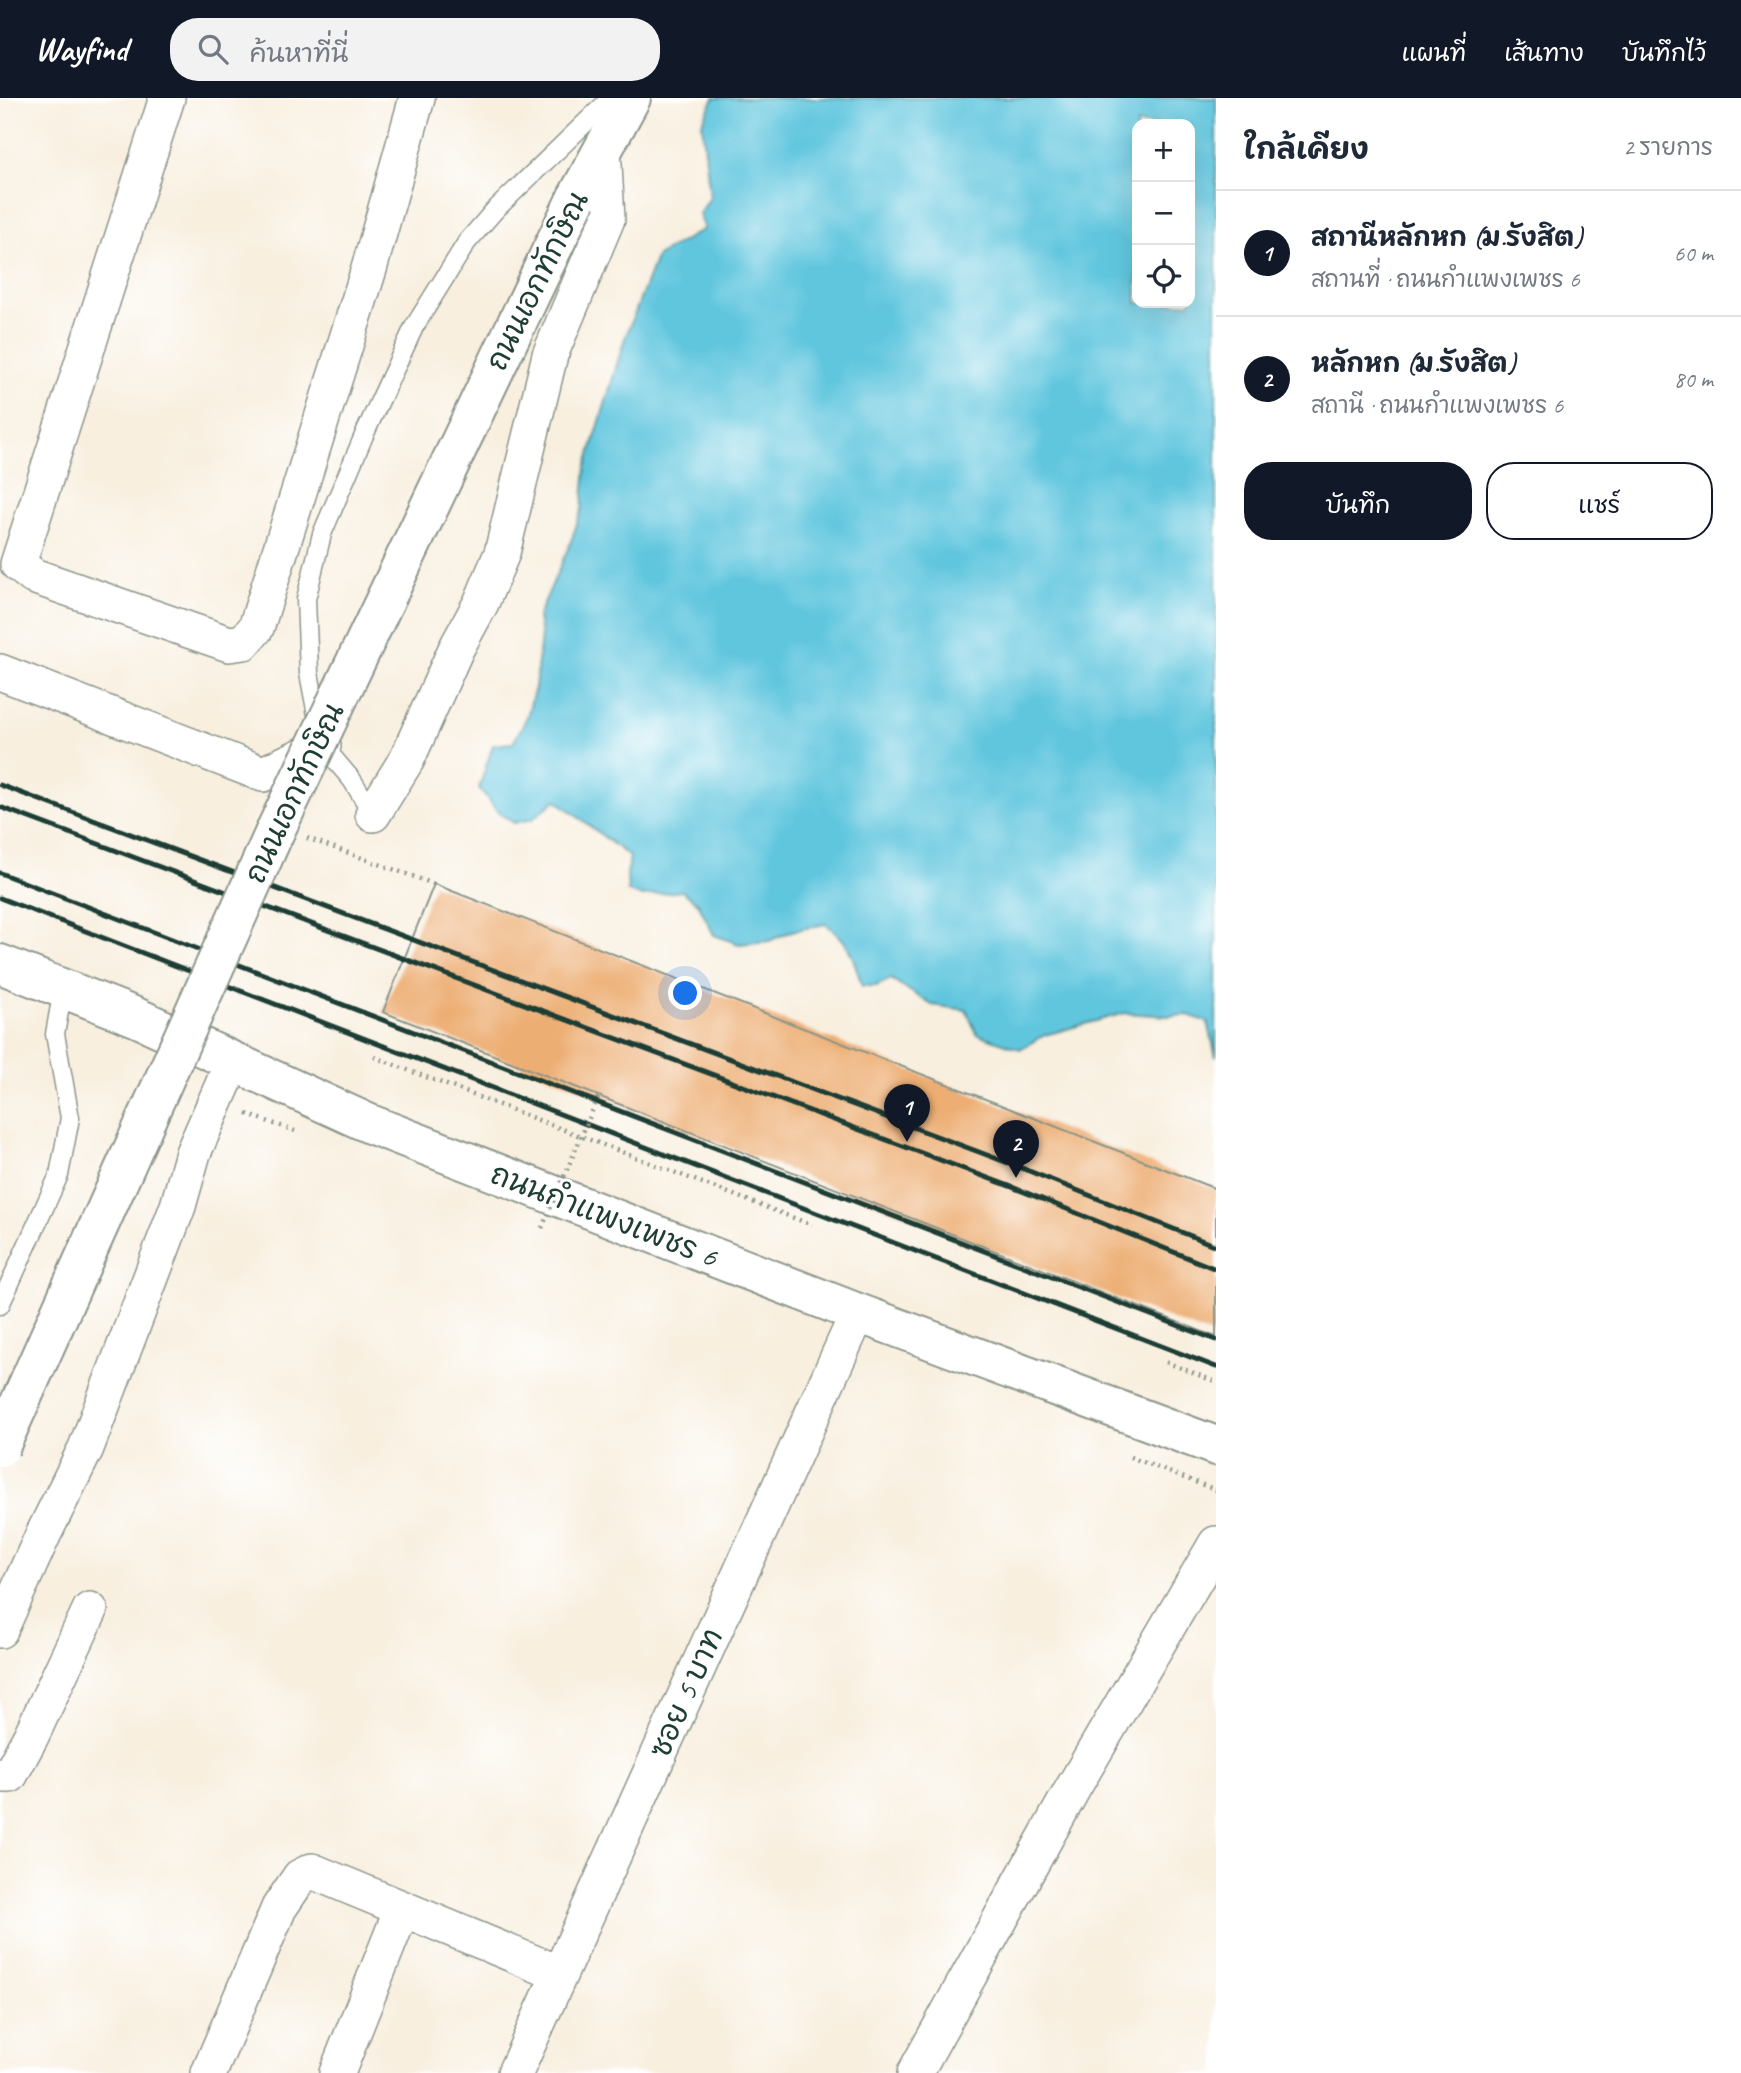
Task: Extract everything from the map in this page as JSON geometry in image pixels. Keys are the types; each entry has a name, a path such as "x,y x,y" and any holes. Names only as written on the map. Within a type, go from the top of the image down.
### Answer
{"street":[{"path":"167,98 18,564 33,576 229,645 244,642 256,628 369,270 417,98"},
{"name":"ถนนเอกทักษิณ","path":"0,1447 277,827 603,147 615,99"},
{"path":"373,814 407,759 502,553 550,355 607,219 603,147"},
{"path":"0,672 263,774 323,746"},
{"name":"ถนนกำแพงเพชร 6","path":"0,964 136,1017 370,1124 858,1313 1216,1446"},
{"path":"0,1630 86,1448 178,1206 193,1153 233,1062"},
{"name":"ซอย 5 บาท","path":"515,2073 858,1313"},
{"path":"915,2073 1080,1776 1216,1544"},
{"path":"0,1775 10,1774 15,1765 90,1610"},
{"path":"209,2073 279,1908 299,1877 312,1871 558,1973"},
{"path":"337,2073 402,1909"}],"lane":[{"path":"373,814 352,779 323,746 309,673 306,599 322,534 414,327 467,243 494,211 615,99"},
{"path":"0,1305 59,1175 69,1118 55,1034 63,989"}],"path":[{"path":"277,827 433,884"},
{"path":"373,1057 812,1225"},
{"path":"542,1228 598,1096"},
{"path":"215,1102 302,1134"},
{"path":"1166,1362 1216,1382"},
{"path":"1130,1457 1216,1490"}],"water":[{"path":"714,98 1216,98 1216,1057 1208,1022 1188,1015 1125,1013 1045,1035 1020,1049 977,1034 966,1010 932,1005 891,979 876,986 862,986 846,944 825,924 792,931 769,941 739,944 714,935 698,903 682,891 643,896 628,892 630,857 556,800 532,819 514,823 499,813 479,788 493,745 513,743 527,717 535,687 541,636 538,617 582,509 586,468 624,341 657,256 704,229 699,214 710,198 702,123"}],"building":[{"path":"434,884 1216,1189 1216,1337 383,1012"}],"railway":[{"path":"0,785 1019,1167 1216,1246"},
{"path":"0,807 1012,1187 1216,1269"},
{"path":"0,873 1216,1340"},
{"path":"0,898 1216,1367"}],"place":[{"name":"สถานีหลักหก (ม.รังสิต)","path":"907,1142"},
{"name":"หลักหก (ม.รังสิต)","path":"1016,1178"}]}
